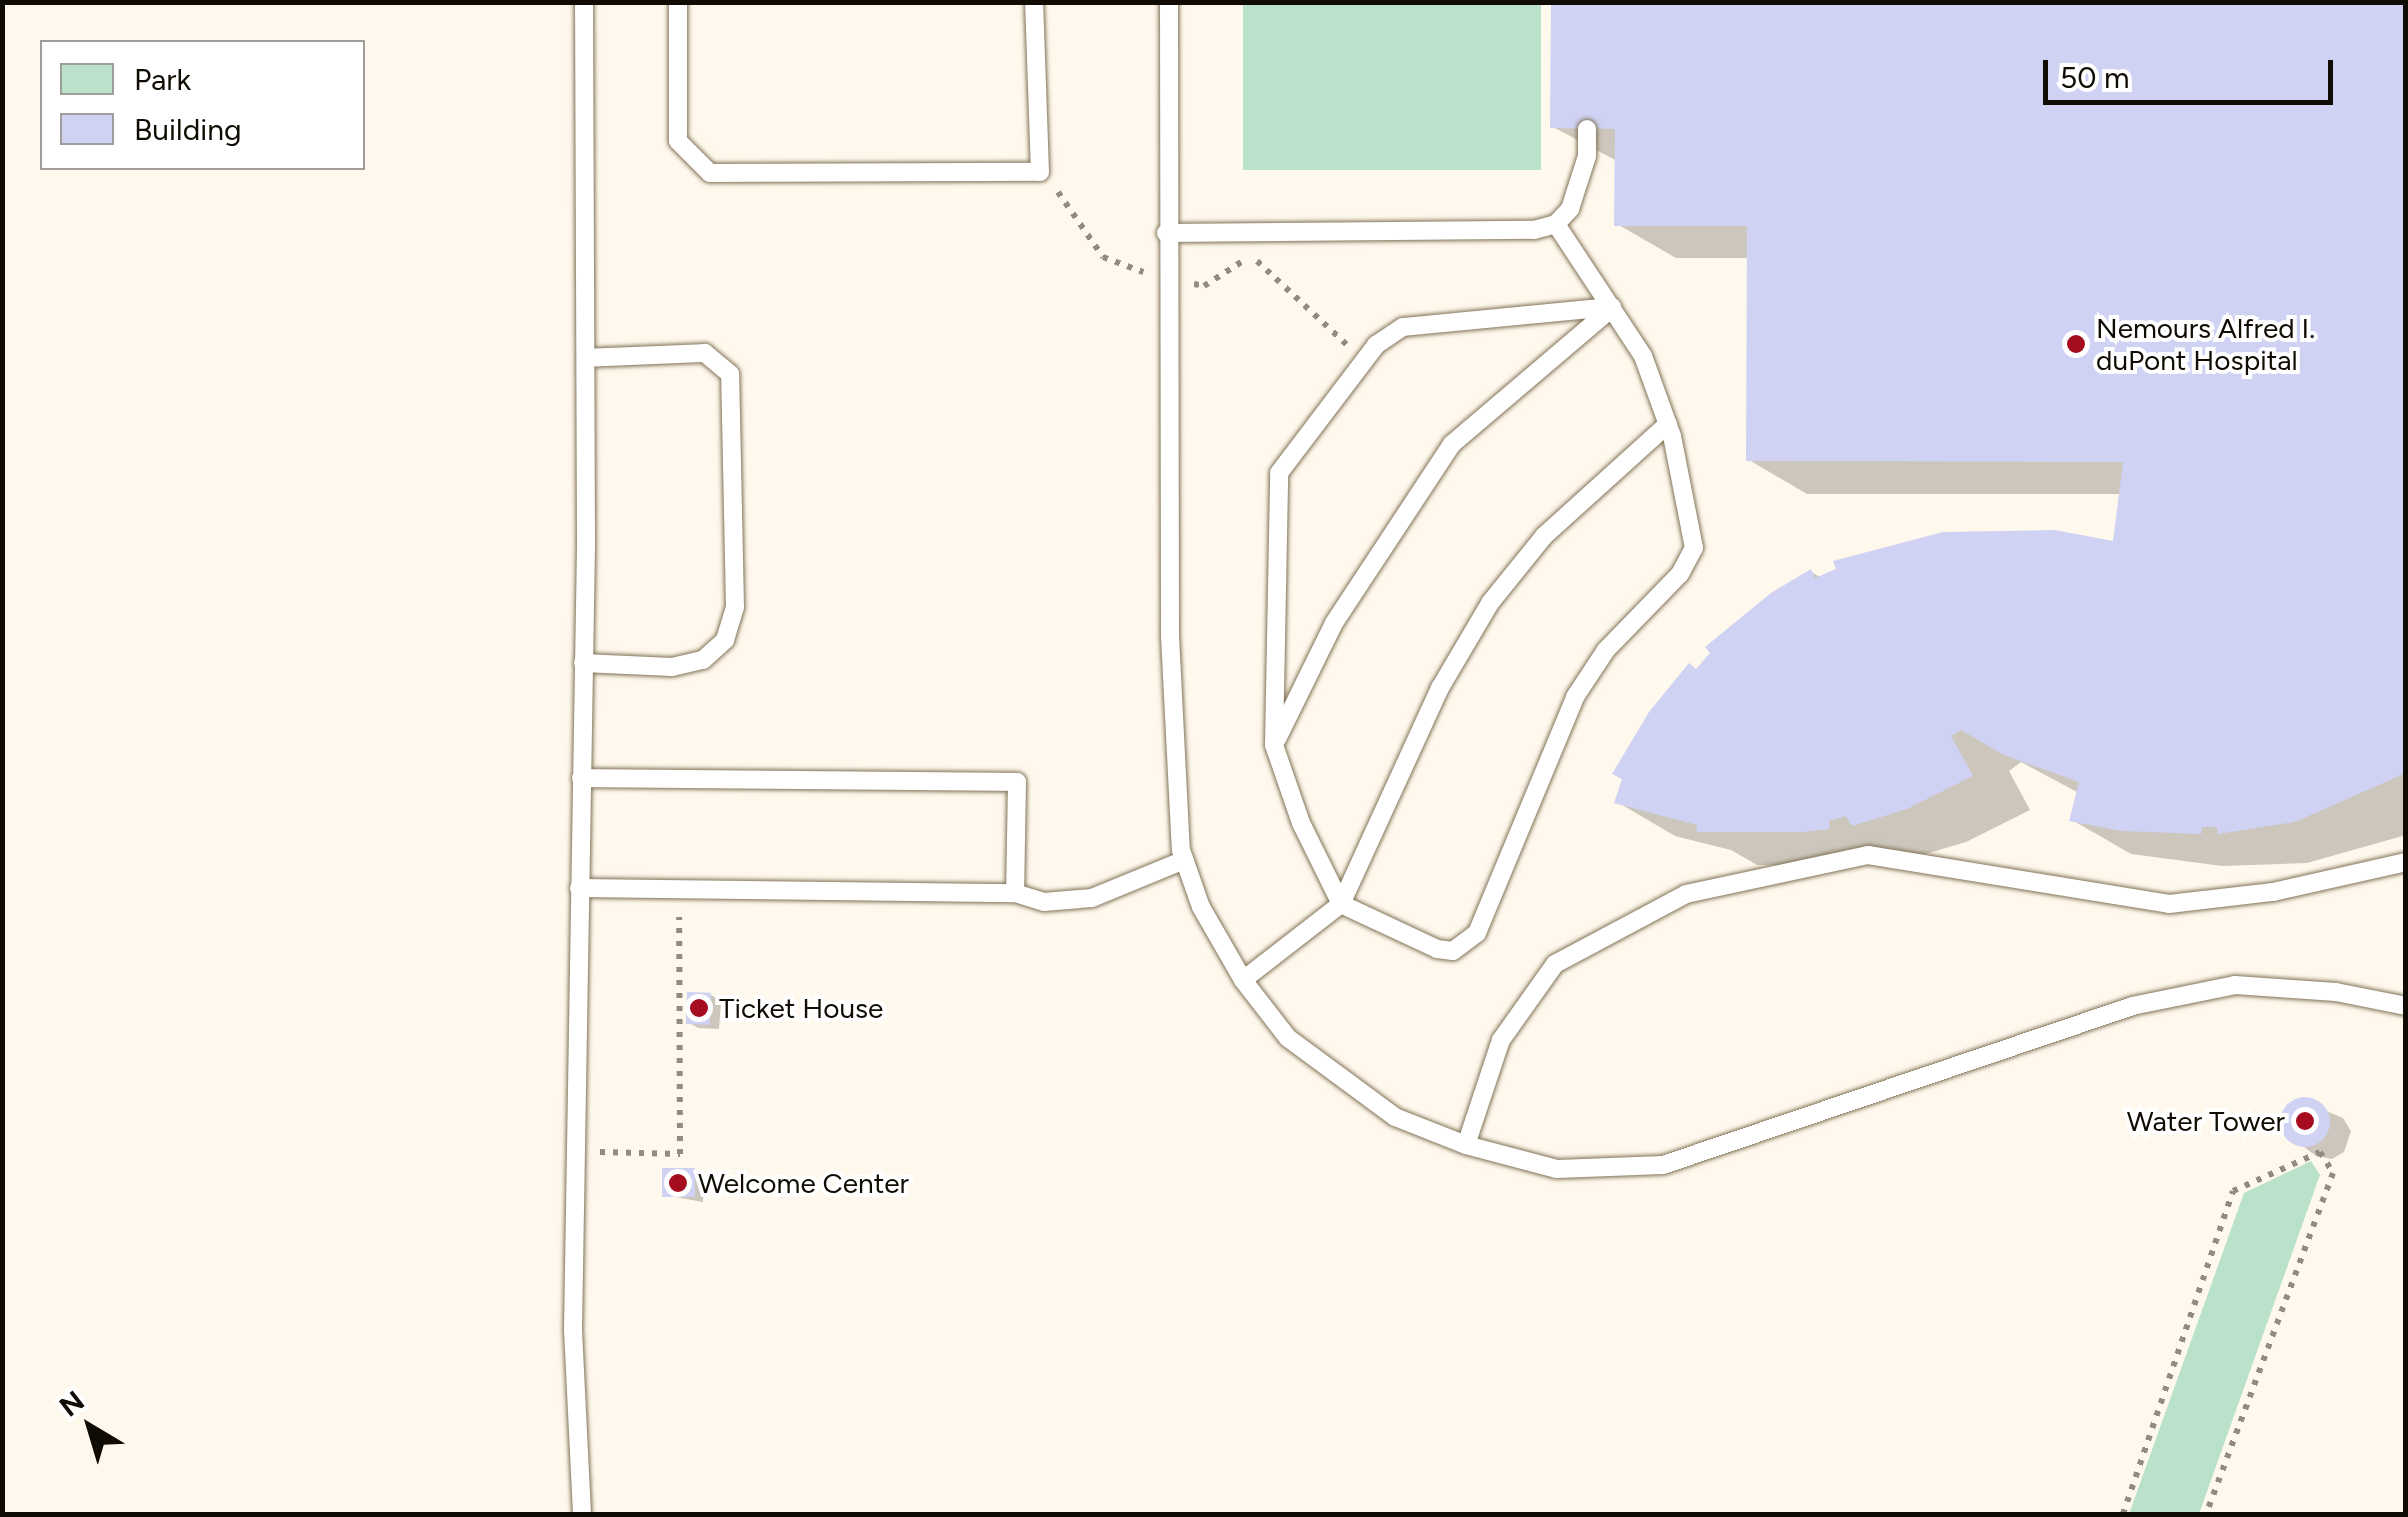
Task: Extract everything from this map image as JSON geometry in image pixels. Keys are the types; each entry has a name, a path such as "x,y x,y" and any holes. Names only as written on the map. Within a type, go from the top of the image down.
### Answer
{"lane":[{"path":"582,1514 573,1330 586,358 584,2"},
{"path":"678,2 678,141 710,173 1040,172 1034,2"},
{"path":"1170,2 1166,233 1170,655 1184,860 1201,907 1244,980 1288,1038 1352,1089 1395,1116 1466,1145 1557,1169 1663,1165 2132,1006 2235,984 2336,992 2406,1006"},
{"path":"1166,233 1534,230 1556,224 1578,190 1587,129"},
{"path":"1556,224 1612,307 1643,356 1668,424 1694,548 1680,574 1606,650 1576,697 1477,933 1453,950 1437,949 1341,904 1301,822 1274,745 1275,487 1376,345 1403,327 1612,307"},
{"path":"1274,745 1334,623 1452,444 1612,307"},
{"path":"583,663 672,667 703,660 725,640 735,607 730,374 705,353 586,358"},
{"path":"1244,980 1341,904 1440,688 1490,604 1544,536 1668,424"},
{"path":"581,778 1017,782 1015,894"},
{"path":"1466,1145 1502,1040 1555,964 1686,894 1868,855 2169,904 2274,892 2406,862"},
{"path":"580,888 1015,894 1044,902 1092,898 1184,860"}],"path":[{"path":"1040,172 1103,257 1149,274"},
{"path":"1194,284 1204,286 1252,256 1351,350"},
{"path":"576,1152 680,1154 679,891"},
{"path":"2123,1514 2233,1191 2320,1152 2334,1173 2206,1514"}],"green space":[{"path":"1243,3 1541,3 1541,170 1243,170"},
{"path":"2311,1161 2320,1175 2199,1514 2129,1514 2244,1193"}],"building":[{"name":"Nemours Alfred I. duPont Hospital","path":"1551,2 2406,2 2406,773 2295,822 2218,834 2217,827 2202,827 2201,834 2121,831 2069,821 2079,782 2004,755 1961,730 1951,736 1973,776 1907,809 1852,826 1846,816 1829,821 1830,829 1803,832 1696,832 1697,825 1614,803 1622,779 1612,774 1649,712 1689,663 1696,669 1710,653 1705,647 1771,593 1811,569 1815,578 1836,569 1833,561 1943,532 2055,530 2113,541 2123,462 1746,461 1747,226 1614,226 1615,129 1550,128"},
{"name":"Ticket House","path":"687,992 711,993 710,1025 686,1024"},
{"name":"Water Tower","path":"2305,1097 2323,1104 2330,1122 2323,1140 2305,1147 2287,1140 2280,1122 2287,1104"},
{"name":"Welcome Center","path":"662,1168 695,1168 695,1197 662,1197"}],"place":[{"name":"Nemours Alfred I. duPont Hospital","path":"2076,344"},
{"name":"Ticket House","path":"699,1008"},
{"name":"Water Tower","path":"2305,1121"},
{"name":"Welcome Center","path":"678,1183"}]}
